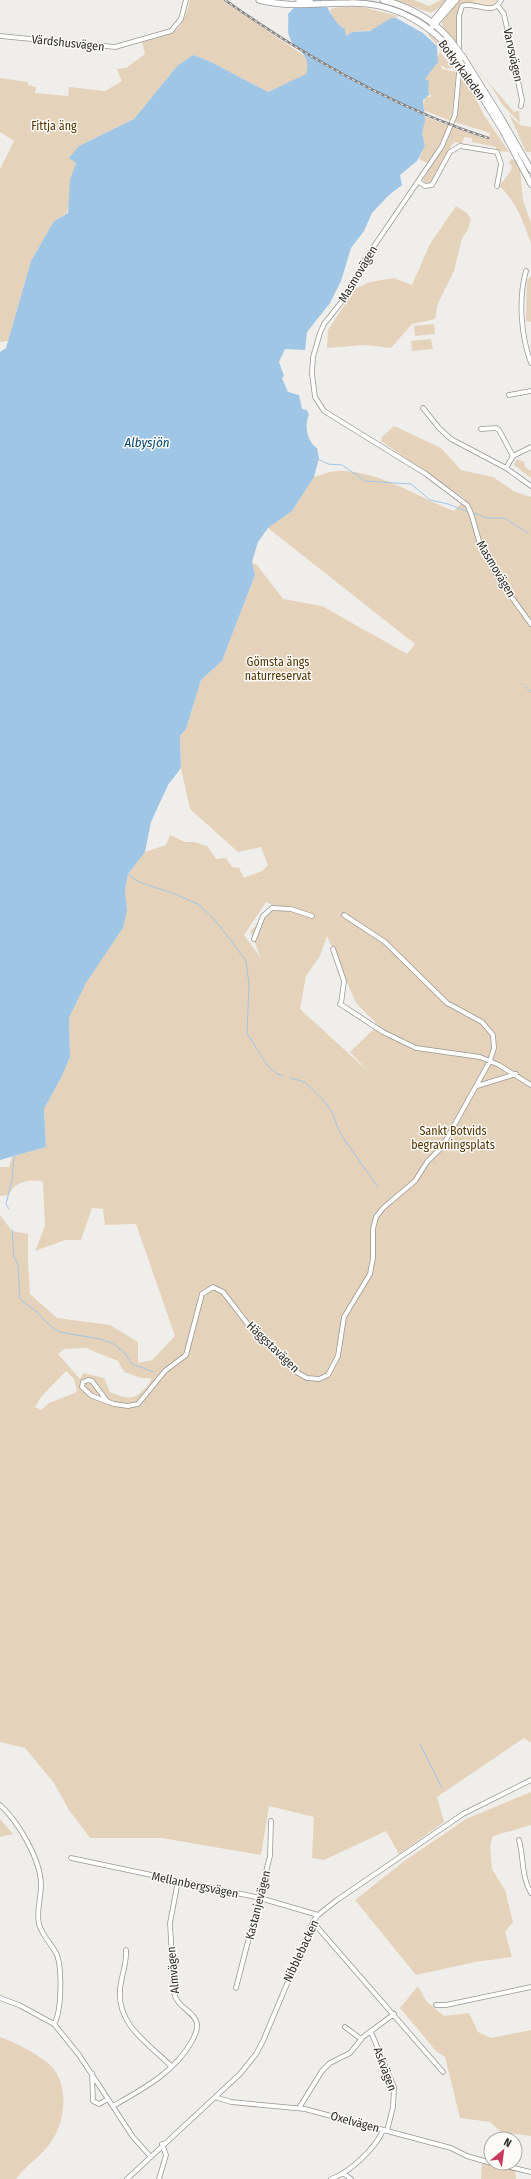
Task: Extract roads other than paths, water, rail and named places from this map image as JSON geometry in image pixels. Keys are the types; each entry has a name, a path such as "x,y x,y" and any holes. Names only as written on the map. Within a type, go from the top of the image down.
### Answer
{"main road":[{"name":"Botkyrkaleden","path":"259,0 287,5 373,5 403,14 429,28 448,43 462,57 502,118 531,170"},
{"path":"299,0 310,0"},
{"name":"Botkyrkaleden","path":"383,0 418,13 434,23 503,131 531,184"},
{"path":"434,23 450,0"},
{"path":"429,28 456,0"},
{"path":"418,13 431,16 444,8"}],"street":[{"name":"Värdshusvägen","path":"0,36 115,47 171,31 179,22 186,0"},
{"path":"498,6 501,0"},
{"name":"Masmovägen","path":"498,6 488,8 469,4 461,7 459,16 460,68 455,115 442,146 364,261 347,295 321,329 312,363 315,397 324,411 426,474 467,505 471,512 477,536 488,560 531,624"},
{"name":"Varvsvägen","path":"498,6 504,14 522,100 521,106"},
{"path":"419,182 425,186 432,185 450,152 460,146 497,152 501,164 497,186"},
{"path":"526,271 524,279 522,322 527,353 531,363"},
{"path":"509,395 531,391"},
{"path":"423,408 439,428 451,439 506,468 531,486"},
{"path":"481,429 496,428 499,430 513,456"},
{"path":"506,468 513,456 531,447"},
{"path":"254,939 263,916 272,908 291,909 312,916"},
{"name":"Häggstavägen","path":"107,1401 128,1406 138,1404 165,1371 186,1355 190,1334 202,1294 208,1289 217,1288 223,1292 250,1327 293,1370 308,1378 318,1379 328,1375 338,1356 344,1317 370,1274 373,1258 373,1229 376,1217 383,1208 415,1181 427,1162 442,1147 490,1061 494,1048 493,1035 482,1022 447,1003 384,942 344,915"},
{"path":"333,949 344,981 341,1004 383,1032 416,1048 478,1056 516,1074 531,1085"},
{"path":"477,1086 516,1074"},
{"path":"88,1380 92,1381 107,1401 95,1398 85,1391 82,1387 83,1382 88,1380"},
{"name":"Nibblebacken","path":"127,2179 162,2144 240,2074 256,2054 302,1945 318,1915 337,1900 463,1814 531,1780"},
{"path":"0,1805 17,1824 40,1874 41,1886 38,1921 41,1932 55,1952 59,1965 59,2014 54,2024"},
{"name":"Kastanjevägen","path":"236,1988 270,1856 271,1821"},
{"path":"519,1840 523,1854 524,1875 531,1893"},
{"name":"Mellanbergsvägen","path":"71,1858 260,1898 318,1915"},
{"name":"Almvägen","path":"113,2106 160,2078 185,2053 197,2029 195,2018 178,2003 174,1993 170,1923 178,1881"},
{"path":"318,1928 443,2072"},
{"path":"126,1950 126,1959 121,1974 120,1991 123,2014 134,2031 171,2066"},
{"path":"436,2005 446,2005 531,1987"},
{"path":"0,1998 33,2012 54,2024 92,2073 133,2137 150,2156"},
{"path":"299,2108 322,2071 330,2063 350,2053 362,2039 394,2014"},
{"path":"345,2027 362,2039"},
{"name":"Askvägen","path":"331,2179 343,2173 371,2149 385,2130 393,2106 394,2086 371,2032"},
{"path":"92,2073 93,2102 99,2104 108,2099"},
{"name":"Oxelvägen","path":"215,2097 231,2102 299,2108 451,2148 467,2156 483,2160"},
{"path":"159,2179 166,2155 162,2144"},
{"path":"343,2173 351,2179"}],"water":[{"name":"Albysjön","path":"301,0 322,0 335,20 345,29 346,36 352,32 370,31 391,18 396,18 423,33 437,46 438,62 425,79 429,81 428,92 430,94 423,100 425,120 422,133 425,146 417,161 400,175 402,185 389,195 372,213 364,231 351,248 341,281 330,303 307,332 305,350 285,349 279,362 284,376 282,378 288,392 299,395 302,409 307,410 309,415 307,419 307,433 311,442 317,448 319,458 314,477 292,511 268,528 258,542 252,562 255,575 222,661 201,680 186,729 180,736 181,768 168,785 151,822 145,852 128,874 125,890 127,911 123,928 86,983 69,1018 70,1057 62,1076 44,1109 46,1147 0,1160 0,352 6,348 31,261 54,221 68,213 70,180 76,163 69,158 79,146 134,119 178,65 193,55 209,61 268,92 306,74 307,61 305,56 292,42 288,31 288,14"}],"waterway":[{"path":"318,459 328,464 342,465 365,481 411,484 430,500 448,504 468,512"},
{"path":"474,513 487,518 504,518 528,533"},
{"path":"526,687 531,692"},
{"path":"128,874 139,882 175,894 198,904 214,919 232,942 246,961 249,984 247,1033 267,1065 277,1074 284,1076"},
{"path":"290,1078 305,1082 324,1101 332,1112 339,1131 377,1186"},
{"path":"9,1209 6,1204 12,1180 14,1157"},
{"path":"12,1230 14,1256 18,1265 20,1298 24,1303 36,1311 47,1323 59,1332 100,1339 112,1343 123,1351 132,1364 154,1372"},
{"path":"420,1744 442,1788"}],"railway":[{"path":"225,0 287,42 352,79 418,112 488,138"}],"park label":[{"name":"Fittja äng","path":"54,126"},
{"name":"Gömsta ängs naturreservat","path":"278,669"},
{"name":"Sankt Botvids begravningsplats","path":"453,1138"}]}
